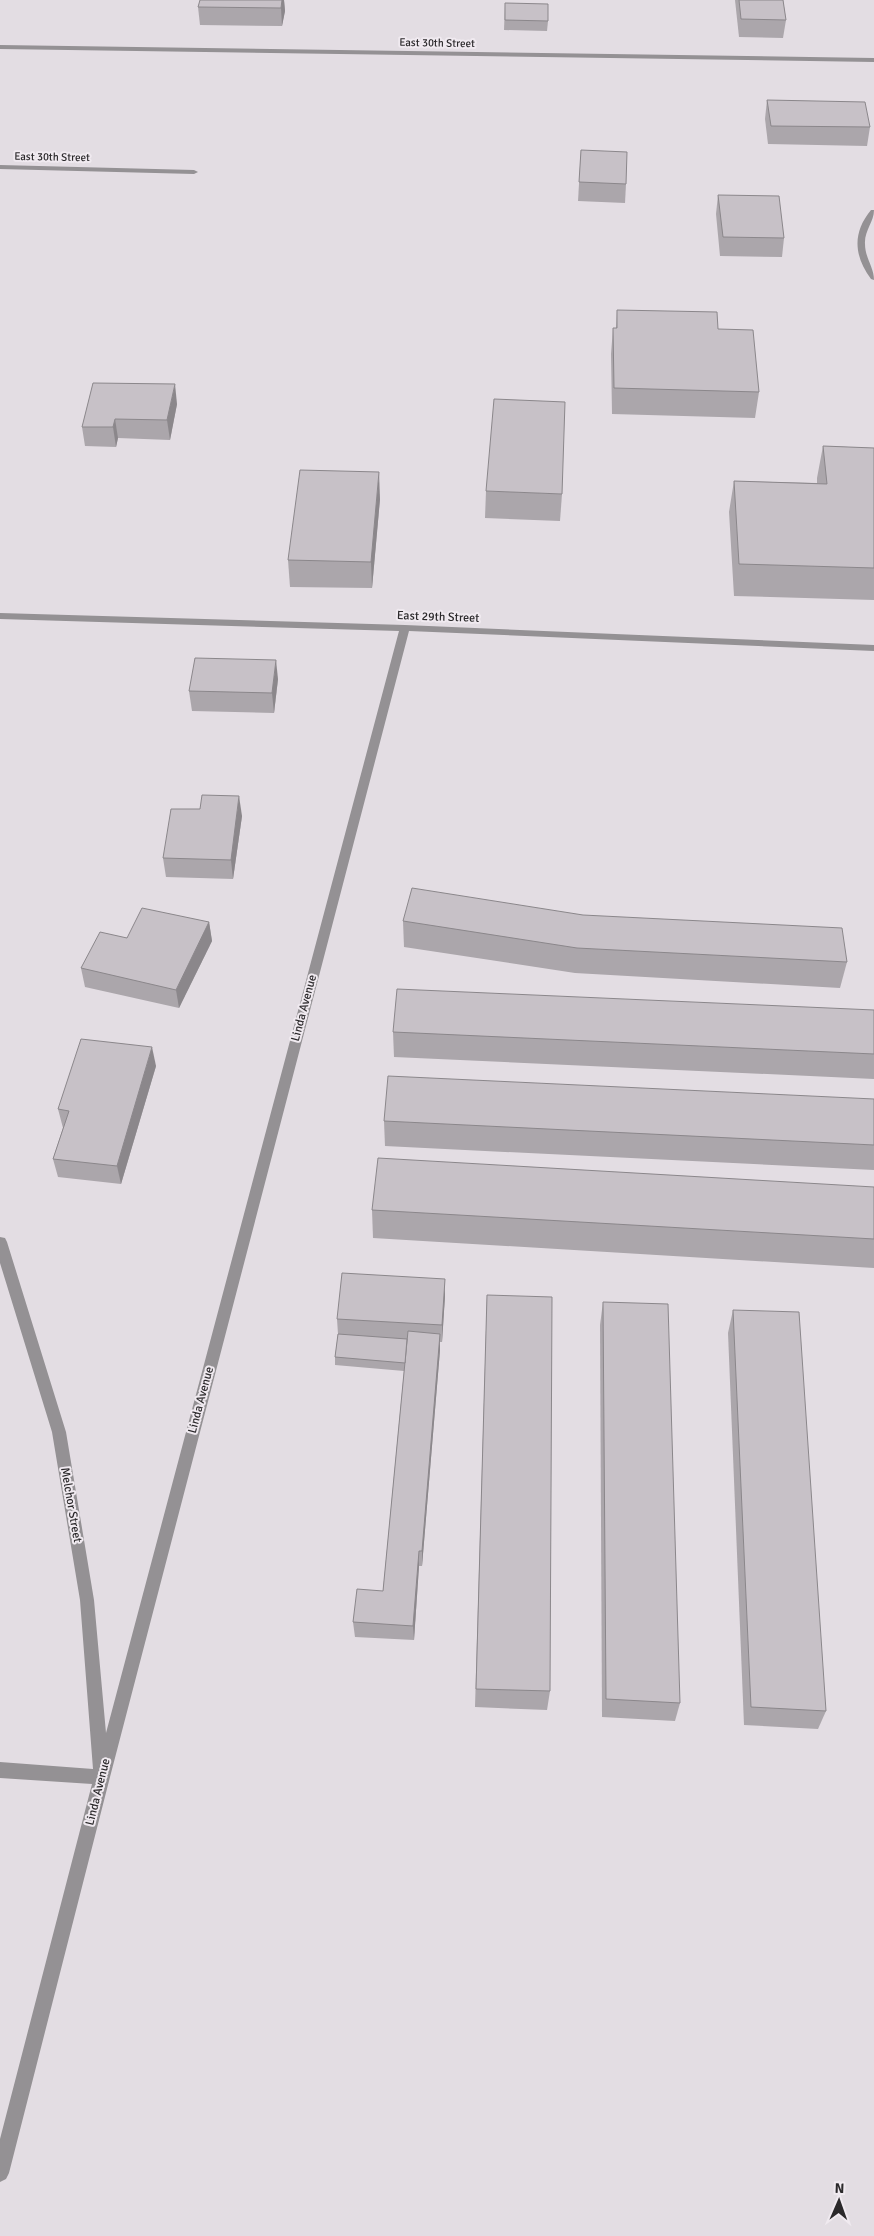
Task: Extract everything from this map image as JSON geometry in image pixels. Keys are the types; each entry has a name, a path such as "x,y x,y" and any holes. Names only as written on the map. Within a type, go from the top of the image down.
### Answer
{"street":[{"name":"East 30th Street","path":"0,48 874,60"},
{"name":"East 30th Street","path":"0,167 194,172"},
{"path":"874,212 866,220 860,233 864,265 874,276"},
{"name":"East 29th Street","path":"0,616 404,628 874,648"},
{"name":"Linda Avenue","path":"0,2173 404,628"},
{"name":"Melchor Street","path":"0,1242 59,1432 88,1600 102,1777"},
{"path":"0,1770 102,1777"}],"building":[{"path":"200,0 282,0 281,8 198,7"},
{"path":"739,0 783,0 786,20 741,19"},
{"path":"505,3 548,4 548,21 505,20"},
{"path":"767,100 865,102 870,127 771,126"},
{"path":"581,150 627,152 626,184 579,182"},
{"path":"718,195 779,196 784,238 723,237"},
{"path":"617,310 717,312 718,329 753,330 759,392 614,388 613,328 617,328"},
{"path":"93,383 175,384 167,420 115,419 113,427 82,427"},
{"path":"494,399 565,402 562,494 486,491"},
{"path":"823,446 874,448 874,568 739,564 734,481 827,484"},
{"path":"300,470 379,472 371,562 288,560"},
{"path":"195,658 276,660 272,693 189,691"},
{"path":"202,795 239,796 231,860 163,858 171,809 200,809"},
{"path":"412,888 583,915 842,928 847,962 577,948 403,921"},
{"path":"142,908 209,922 176,990 81,968 100,932 127,938"},
{"path":"397,989 874,1010 874,1054 393,1032"},
{"path":"81,1039 152,1047 117,1166 53,1159 69,1111 58,1109"},
{"path":"388,1076 874,1099 874,1145 384,1121"},
{"path":"378,1158 874,1187 874,1239 372,1210"},
{"path":"342,1273 445,1279 442,1325 337,1319"},
{"path":"487,1295 552,1297 550,1691 476,1689"},
{"path":"603,1302 668,1304 680,1703 606,1699"},
{"path":"733,1310 799,1312 826,1711 751,1707"},
{"path":"408,1331 440,1334 422,1551 419,1551 413,1626 353,1622 357,1589 383,1591"},
{"path":"338,1334 407,1339 405,1363 335,1357"}]}
